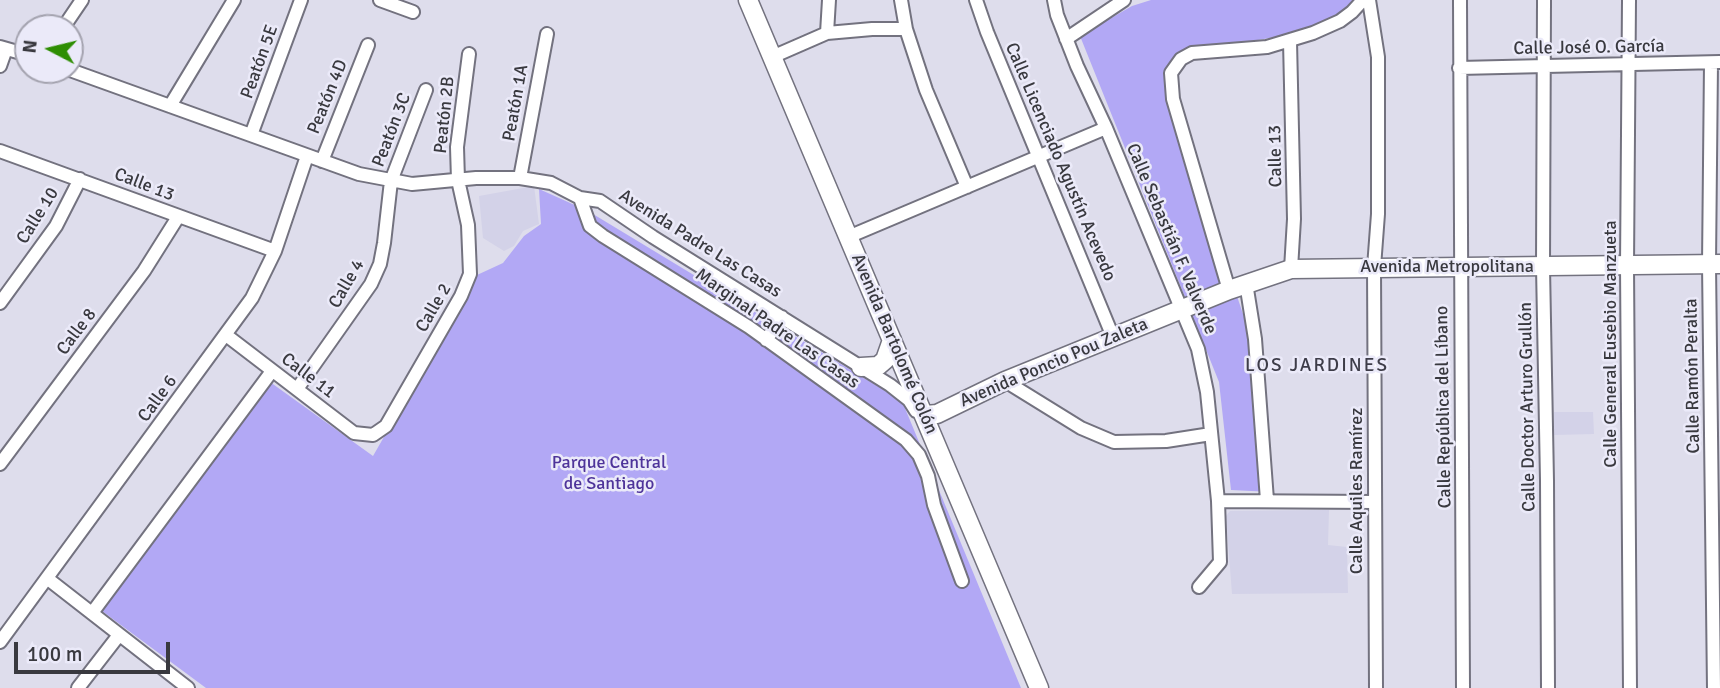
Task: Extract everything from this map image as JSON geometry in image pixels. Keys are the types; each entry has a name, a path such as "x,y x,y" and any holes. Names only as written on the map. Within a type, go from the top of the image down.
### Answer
{"main road":[{"name":"Avenida Bartolomé Colón","path":"748,0 926,415 1039,688"},
{"name":"Avenida Metropolitana","path":"1182,309 1238,286 1291,269 1714,264"},
{"name":"Avenida Poncio Pou Zaleta","path":"926,415 937,414 1005,381 1182,309"},
{"path":"860,367 878,366 885,360 892,340"}],"street":[{"path":"170,106 234,0"},
{"name":"Peatón 5E","path":"251,135 301,0"},
{"path":"380,0 413,12"},
{"path":"827,33 829,0"},
{"path":"901,0 906,29 926,90 967,187"},
{"name":"Calle Licenciado Agustín Acevedo","path":"976,0 1113,337"},
{"name":"Calle Sebastián F. Valverde","path":"1054,0 1066,39 1198,349 1207,392 1218,501 1220,562 1199,587"},
{"path":"1066,39 1124,0"},
{"path":"1267,500 1255,339 1173,99 1171,73 1181,59 1192,54 1267,47 1290,41 1340,21 1363,0"},
{"name":"Calle Aquiles Ramírez","path":"1369,0 1378,57 1378,214 1374,267 1376,688"},
{"name":"Calle República del Líbano","path":"1460,0 1463,688"},
{"name":"Calle Doctor Arturo Grullón","path":"1544,0 1542,267 1548,688"},
{"name":"Calle General Eusebio Manzueta","path":"1629,0 1627,266 1630,688"},
{"path":"772,57 827,33 906,29"},
{"name":"Peatón 1A","path":"520,178 547,34"},
{"name":"Calle 13","path":"1290,41 1294,172 1291,269"},
{"name":"Peatón 4D","path":"322,162 368,45"},
{"path":"0,66 3,48"},
{"name":"Peatón 2B","path":"458,180 458,123 469,54"},
{"name":"Calle José O. García","path":"1459,68 1715,63"},
{"name":"Calle Ramón Peralta","path":"1714,688 1715,63"},
{"name":"Avenida Padre Las Casas","path":"84,75 359,174 412,184 499,177 520,178 551,183 580,198 600,201 900,392 917,412 926,415"},
{"name":"Peatón 3C","path":"390,181 426,90"},
{"path":"848,237 1106,128"},
{"name":"Calle 13","path":"0,151 275,251"},
{"name":"Calle 6","path":"2,635 48,579 252,298 275,251 307,156"},
{"name":"Calle 10","path":"0,303 56,226 80,179"},
{"name":"Calle 2","path":"373,435 386,426 467,285 470,251 465,206 458,180"},
{"name":"Calle 4","path":"297,389 372,284 384,243 390,181"},
{"name":"Marginal Padre Las Casas","path":"580,198 590,226 766,340 906,440 919,455 930,482 934,505 962,581"},
{"name":"Calle 8","path":"0,464 144,271 178,217"},
{"path":"766,340 782,317"},
{"name":"Calle 11","path":"226,335 354,433 373,435"},
{"path":"92,612 272,371"},
{"path":"1005,381 1081,428 1114,442 1166,441 1211,434"},
{"path":"930,482 944,463"},
{"path":"1218,501 1375,502"},
{"path":"48,579 182,686"},
{"path":"78,688 119,635"}],"shaded area":[{"path":"534,186 539,224 523,231 514,246 504,251 483,238 479,196"},
{"path":"1554,412 1593,412 1594,434 1554,435"},
{"path":"1329,510 1328,545 1347,547 1348,593 1232,594 1226,516 1230,511"}],"green space":[{"path":"1151,0 1354,0 1332,27 1207,49 1180,59 1168,90 1246,323 1272,492 1231,490 1219,382 1080,36 1132,6"},
{"name":"Parque Central de Santiago","path":"539,189 588,211 902,401 1021,688 206,688 102,611 270,382 373,456 477,275 503,263 524,236 541,224"}],"district":[{"name":"LOS JARDINES","path":"1317,366"}]}
